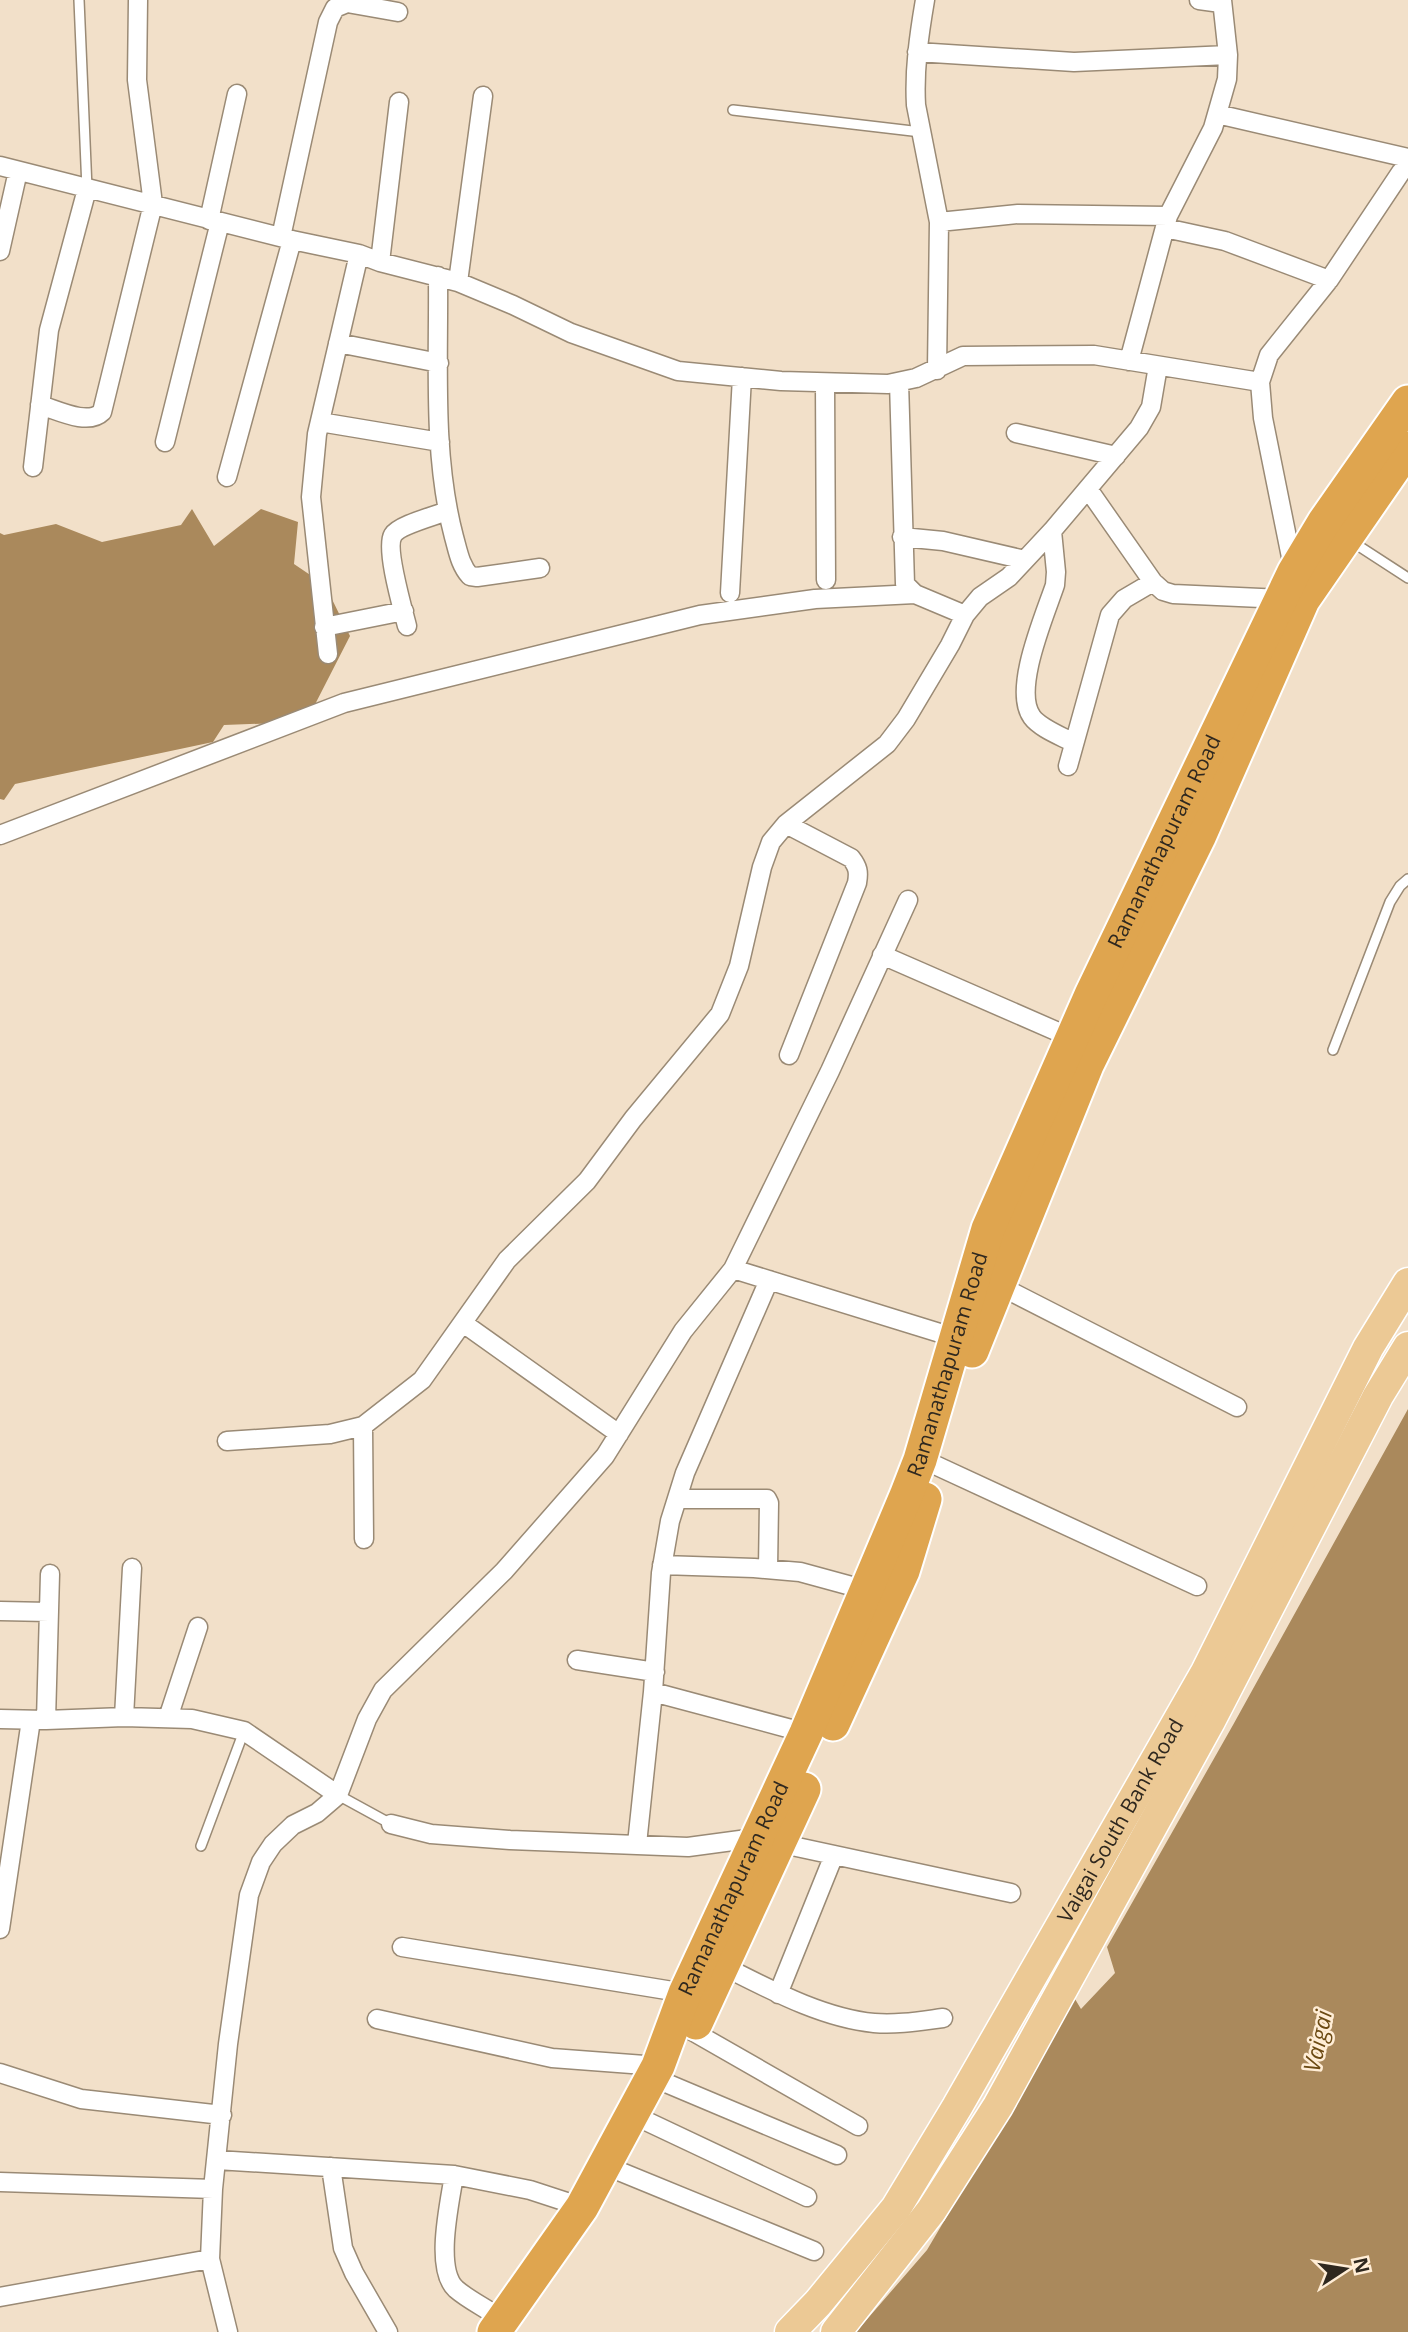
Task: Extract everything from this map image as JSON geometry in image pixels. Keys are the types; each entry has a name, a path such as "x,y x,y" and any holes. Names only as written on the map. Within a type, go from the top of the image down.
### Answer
{"highway":[{"name":"Ramanathapuram Road","path":"508,2329 621,2172 646,2121 685,1993 767,1841 903,1571 964,1369 1087,1065 1199,837 1335,530 1408,402"},
{"name":"Ramanathapuram Road","path":"508,2329 662,2075 692,2031 723,1966 806,1732 920,1460 988,1229 1072,1038 1287,586 1408,448"}],"main road":[{"name":"Vaigai South Bank Road","path":"790,2332 896,2208 957,2107 1206,1672 1368,1348 1408,1283"},
{"name":"Vaigai South Bank Road","path":"836,2332 931,2211 998,2106 1210,1721 1378,1396 1408,1347"}],"street":[{"path":"40,405 85,417 97,416 102,412 153,204 137,80 138,0"},
{"path":"925,0 917,52 915,96 939,222 937,370"},
{"path":"1129,361 1166,222 1213,128 1227,79 1228,55 1222,2 1199,0"},
{"path":"227,477 286,239 328,22 335,8 347,3 398,12"},
{"path":"917,52 1073,62 1228,55"},
{"path":"165,442 215,221 237,94"},
{"path":"458,282 483,96"},
{"path":"380,262 399,102"},
{"path":"1217,114 1408,158"},
{"path":"1088,489 1153,582 1163,591 1172,594 1287,586 1260,382 1269,355 1329,279 1408,165"},
{"path":"0,166 286,239 359,254 458,282 571,333 678,370 825,383 888,384 937,370 955,359 974,355 1094,355 1260,382"},
{"path":"0,251 18,171"},
{"path":"33,467 49,330 87,189"},
{"path":"939,222 1018,214 1166,222 1329,279"},
{"path":"328,654 311,497 320,422 359,254"},
{"path":"438,276 440,442 447,511 463,566 470,576 477,577 540,568"},
{"path":"338,343 439,363"},
{"path":"226,1441 330,1434 363,1426 422,1380 507,1260 587,1181 633,1119 720,1014 739,966 762,867 771,842 786,824 887,744 906,719 965,615 980,597 1009,577 1052,531 1139,428 1152,407 1158,366"},
{"path":"730,593 743,377"},
{"path":"899,382 905,584 915,594 965,615"},
{"path":"825,383 826,580"},
{"path":"320,422 440,442"},
{"path":"1016,433 1116,456"},
{"path":"324,627 405,619 391,557 393,535 400,529 447,511"},
{"path":"1052,531 1055,585 1025,677 1026,702 1034,720 1074,743"},
{"path":"902,537 943,541 1025,560"},
{"path":"1068,766 1110,615 1124,599 1153,582"},
{"path":"0,835 344,703 700,615 815,599 915,594"},
{"path":"786,824 852,858 859,874 858,883 789,1055"},
{"path":"229,2332 210,2259 213,2189 228,2044 249,1895 261,1862 273,1844 293,1825 317,1813 338,1795 367,1719 383,1690 504,1572 604,1456 683,1331 733,1269 830,1071 908,900"},
{"path":"882,955 1072,1038"},
{"path":"733,1269 956,1338"},
{"path":"638,1844 655,1672 662,1565 670,1521 685,1472 769,1280"},
{"path":"998,1285 1237,1407"},
{"path":"463,1323 619,1434"},
{"path":"363,1426 364,1539"},
{"path":"935,1465 1197,1586"},
{"path":"677,1499 767,1499 768,1569"},
{"path":"662,1565 800,1572 866,1590"},
{"path":"124,1717 132,1568"},
{"path":"0,1928 38,1720 49,1612 50,1574"},
{"path":"0,1611 49,1612"},
{"path":"168,1718 198,1627"},
{"path":"577,1660 655,1672"},
{"path":"653,1692 806,1732"},
{"path":"0,1719 192,1719 244,1731 338,1795"},
{"path":"391,1824 431,1834 510,1840 688,1847 767,1841 1011,1893"},
{"path":"778,1994 834,1855"},
{"path":"401,1947 685,1993"},
{"path":"723,1966 778,1994 847,2019 901,2023 943,2018"},
{"path":"377,2019 552,2059 662,2075 838,2155"},
{"path":"692,2031 858,2126"},
{"path":"0,2073 81,2099 222,2115"},
{"path":"646,2121 807,2197"},
{"path":"217,2160 454,2175 530,2190 582,2207"},
{"path":"331,2167 343,2248 354,2273 388,2332"},
{"path":"621,2172 814,2251"},
{"path":"454,2175 444,2256 446,2272 453,2287 508,2329"},
{"path":"0,2182 213,2189"},
{"path":"0,2297 210,2259"}],"lane":[{"path":"79,0 87,189"},
{"path":"733,110 921,132"},
{"path":"1335,530 1408,578"},
{"path":"1332,1050 1390,902 1408,879"},
{"path":"201,1846 244,1731"},
{"path":"338,1795 391,1824"}],"water":[{"path":"192,509 214,546 261,509 298,522 294,564 325,585 350,636 306,722 224,725 213,742 15,784 4,800 0,799 0,533 4,535 56,524 102,542 181,525"},
{"name":"Vaigai","path":"1408,1409 1408,2332 856,2332 927,2250 1075,1999 1081,2009 1115,1973 1107,1947"}]}
